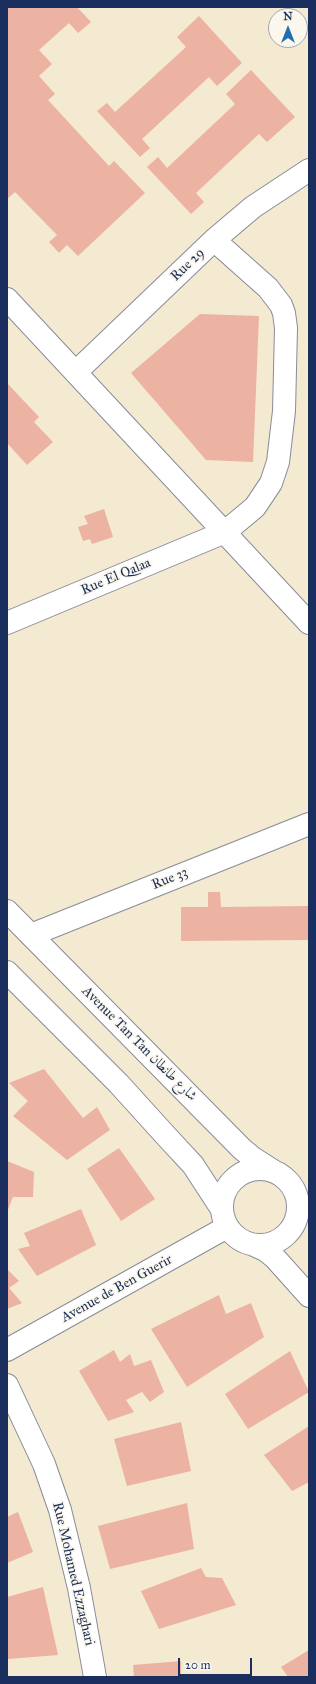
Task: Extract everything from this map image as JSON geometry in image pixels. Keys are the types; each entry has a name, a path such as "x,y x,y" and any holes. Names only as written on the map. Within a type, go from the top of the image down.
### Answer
{"street":[{"name":"Rue 29","path":"76,372 214,240 253,207 309,170"},
{"name":"Rue El Qalaa","path":"7,623 225,532 260,501 271,483 278,462 284,411 286,328 284,313 281,305 268,288 214,240"},
{"path":"7,299 309,623"},
{"name":"Rue 33","path":"31,935 309,824"},
{"name":"Avenue Tan Tan شارع طانطان","path":"7,911 242,1149 275,1172"},
{"path":"7,972 119,1084 167,1136 196,1170 234,1235 243,1242 265,1250 275,1258 309,1296"},
{"path":"224,1218 223,1195 229,1184 238,1175 250,1170 262,1169 275,1172 290,1184 303,1201 290,1231 279,1240 267,1245 254,1245"},
{"name":"Avenue de Ben Guerir","path":"7,1350 224,1218"},
{"name":"Rue Mohamed Ezzaghari","path":"7,1385 44,1464 60,1510 81,1595 95,1677"}],"building":[{"path":"7,7 77,7 91,22 78,33 69,23 39,50 52,64 39,76 55,94 48,100 109,166 114,161 145,193 78,256 67,245 59,253 49,242 57,235 15,192 7,199"},
{"path":"199,16 242,63 217,86 209,77 142,139 150,148 140,157 97,111 107,103 115,112 186,47 177,37"},
{"path":"251,70 295,117 267,142 259,134 196,193 204,202 191,214 147,167 158,157 167,168 235,104 226,94"},
{"path":"200,314 259,316 253,462 206,460 131,373"},
{"path":"7,383 39,417 34,422 53,442 27,465 7,443"},
{"path":"104,509 113,537 92,544 90,539 83,541 78,527 88,524 84,516"},
{"path":"208,892 220,892 221,907 309,906 309,940 181,941 181,907 208,907"},
{"path":"44,1069 83,1118 97,1107 110,1130 67,1160 13,1116 28,1101 9,1083"},
{"path":"119,1148 155,1199 121,1221 87,1169"},
{"path":"7,1161 34,1172 33,1197 13,1197 7,1212"},
{"path":"81,1209 96,1245 37,1276 18,1249 30,1246 24,1233"},
{"path":"7,1269 19,1281 9,1288 22,1303 7,1309"},
{"path":"219,1295 226,1314 251,1303 264,1337 187,1387 151,1329"},
{"path":"114,1350 120,1362 130,1354 134,1366 151,1360 164,1392 150,1402 142,1392 126,1400 134,1412 108,1421 79,1371"},
{"path":"290,1351 309,1392 248,1429 225,1394"},
{"path":"181,1422 191,1471 127,1486 114,1439"},
{"path":"309,1426 309,1482 292,1491 264,1455"},
{"path":"187,1503 194,1549 110,1569 98,1526"},
{"path":"18,1512 33,1552 7,1563 7,1517"},
{"path":"201,1568 206,1577 222,1578 236,1605 159,1629 141,1591"},
{"path":"43,1587 58,1655 8,1659 7,1597"},
{"path":"309,1650 309,1677 288,1677 281,1667"},
{"path":"181,1661 181,1677 134,1677 133,1665"}]}
